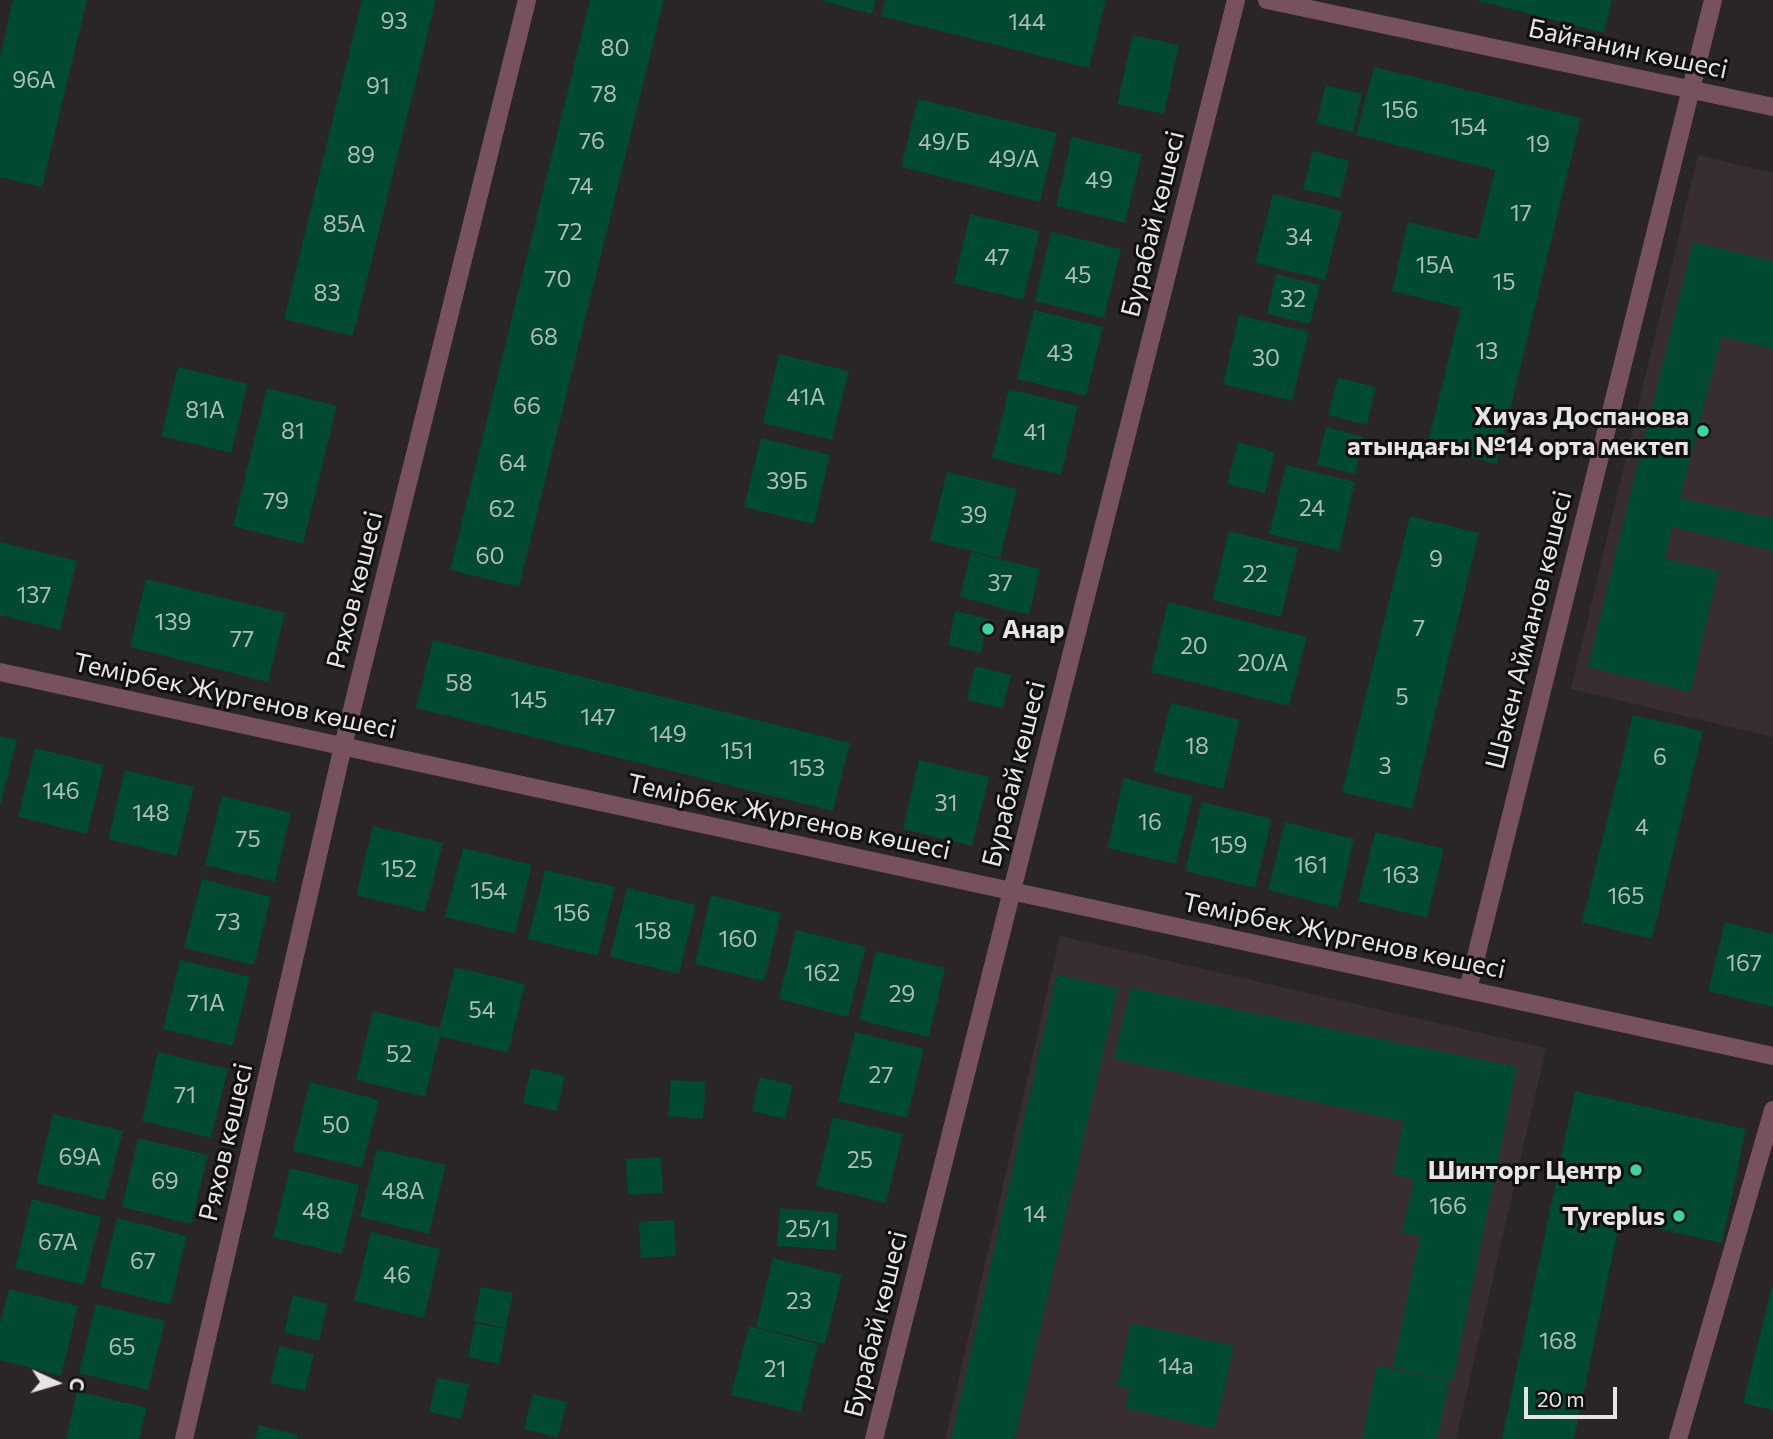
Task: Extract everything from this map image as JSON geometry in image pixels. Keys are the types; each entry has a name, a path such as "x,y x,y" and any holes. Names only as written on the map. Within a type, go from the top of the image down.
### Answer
{"street":[{"name":"Ряхов көшесі","path":"184,1439 344,746 527,0"},
{"name":"Бурабай көшесі","path":"874,1439 1236,0"},
{"name":"Байғанин көшесі","path":"1267,0 1773,107"},
{"name":"Шәкен Айманов көшесі","path":"1468,989 1689,88 1713,0"},
{"name":"Темірбек Жүргенов көшесі","path":"0,672 1773,1056"},
{"path":"1678,1439 1773,1110"}],"shaded area":[{"name":"Хиуаз Доспанова атындағы №14 орта мектеп","path":"1698,155 1773,173 1773,737 1571,689"},
{"path":"1060,936 1546,1048 1456,1439 945,1439"}],"building":[{"path":"13,0 87,0 42,187 0,177 0,57"},
{"path":"362,0 436,0 353,336 284,319"},
{"path":"590,0 664,0 519,587 450,570"},
{"path":"819,0 876,0 872,14"},
{"path":"885,0 1106,0 1089,68 881,16"},
{"path":"1475,0 1612,0 1604,33"},
{"path":"1133,35 1179,45 1164,114 1117,104"},
{"path":"1374,67 1581,118 1497,464 1427,447 1461,308 1392,291 1408,222 1478,239 1495,170 1356,135"},
{"path":"1326,85 1362,94 1353,132 1316,123"},
{"path":"918,99 1057,133 1040,202 901,167"},
{"path":"1072,137 1142,154 1125,223 1056,206"},
{"path":"1313,151 1349,161 1340,198 1303,189"},
{"path":"1273,194 1342,211 1325,280 1255,263"},
{"path":"970,214 1040,231 1023,300 954,283"},
{"path":"1051,232 1121,249 1104,318 1035,301"},
{"path":"1693,242 1773,261 1773,349 1722,337 1680,498 1773,519 1773,551 1672,527 1665,559 1718,571 1691,692 1588,667"},
{"path":"1276,274 1320,285 1310,324 1267,314"},
{"path":"1034,310 1103,327 1086,396 1017,379"},
{"path":"1239,315 1309,332 1292,401 1223,384"},
{"path":"779,354 849,371 832,440 763,423"},
{"path":"178,367 248,384 231,453 161,436"},
{"path":"1338,378 1376,387 1367,425 1328,415"},
{"path":"267,388 337,406 303,544 233,526"},
{"path":"1009,389 1078,406 1061,475 992,458"},
{"path":"1326,427 1364,437 1355,474 1317,465"},
{"path":"761,438 830,455 814,524 744,507"},
{"path":"1238,442 1275,452 1265,493 1227,484"},
{"path":"1286,465 1355,482 1339,551 1269,534"},
{"path":"947,472 1017,489 1000,558 930,541"},
{"path":"1410,516 1479,533 1412,809 1342,792"},
{"path":"1229,531 1298,548 1281,617 1212,600"},
{"path":"0,542 77,561 60,630 0,615"},
{"path":"971,552 1040,569 1029,615 960,597"},
{"path":"146,579 285,613 268,682 130,647"},
{"path":"1168,602 1307,637 1289,706 1151,672"},
{"path":"955,611 989,619 981,653 948,645"},
{"path":"433,640 850,743 833,811 416,708"},
{"path":"975,666 1011,675 1003,708 967,700"},
{"path":"1171,703 1240,720 1223,789 1153,772"},
{"path":"1633,715 1703,731 1652,939 1582,922"},
{"path":"0,736 17,740 1,804 0,804"},
{"path":"35,748 104,765 87,834 18,817"},
{"path":"919,760 989,777 972,846 903,829"},
{"path":"125,770 194,787 177,856 108,839"},
{"path":"1124,778 1193,796 1176,864 1107,848"},
{"path":"222,796 291,813 275,882 205,865"},
{"path":"1202,802 1272,819 1255,888 1185,871"},
{"path":"1285,822 1354,839 1338,908 1268,890"},
{"path":"373,826 443,843 425,912 356,895"},
{"path":"1375,832 1444,849 1427,918 1358,901"},
{"path":"463,848 532,865 515,934 445,917"},
{"path":"545,870 615,887 598,956 528,939"},
{"path":"202,879 271,897 254,965 184,948"},
{"path":"627,888 696,905 679,974 610,957"},
{"path":"711,895 781,913 764,981 695,964"},
{"path":"1725,922 1773,934 1773,1007 1708,991"},
{"path":"796,930 866,947 848,1017 779,999"},
{"path":"876,951 945,968 929,1037 859,1020"},
{"path":"180,960 250,977 233,1046 163,1029"},
{"path":"455,967 525,984 508,1053 440,1036 425,1097 356,1080 373,1011 440,1028"},
{"path":"1057,975 1118,988 1015,1439 951,1439"},
{"path":"1131,988 1517,1067 1453,1381 1393,1368 1420,1236 1402,1233 1414,1179 1393,1174 1403,1121 1114,1059"},
{"path":"855,1032 924,1049 907,1118 838,1101"},
{"path":"158,1052 228,1069 211,1138 142,1121"},
{"path":"531,1068 565,1076 557,1111 523,1103"},
{"path":"760,1077 793,1085 785,1119 752,1111"},
{"path":"671,1080 706,1082 703,1119 668,1116"},
{"path":"310,1082 379,1100 362,1168 293,1151"},
{"path":"1575,1091 1746,1129 1722,1243 1620,1220 1574,1439 1502,1439"},
{"path":"53,1114 123,1131 105,1200 36,1183"},
{"path":"833,1117 903,1134 886,1203 816,1186"},
{"path":"138,1138 208,1155 191,1224 122,1207"},
{"path":"377,1149 446,1165 429,1234 360,1217"},
{"path":"661,1157 663,1193 628,1195 626,1159"},
{"path":"290,1168 359,1185 342,1254 273,1237"},
{"path":"32,1199 101,1217 84,1285 15,1268"},
{"path":"780,1208 838,1213 836,1250 777,1246"},
{"path":"117,1218 187,1236 170,1305 100,1287"},
{"path":"674,1220 676,1256 641,1258 639,1222"},
{"path":"371,1232 440,1249 424,1318 354,1301"},
{"path":"773,1258 842,1275 825,1344 756,1327"},
{"path":"1773,1286 1773,1410 1743,1403"},
{"path":"481,1287 513,1293 506,1328 474,1321"},
{"path":"9,1289 78,1306 61,1376 0,1360 0,1324"},
{"path":"293,1295 328,1304 319,1341 284,1332"},
{"path":"96,1304 165,1321 148,1390 79,1373"},
{"path":"475,1323 506,1329 499,1364 468,1357"},
{"path":"1131,1323 1234,1346 1215,1429 1125,1408 1130,1389 1117,1386"},
{"path":"749,1326 818,1344 801,1412 731,1395"},
{"path":"279,1346 314,1354 305,1391 270,1383"},
{"path":"1377,1366 1449,1381 1437,1439 1362,1439"},
{"path":"437,1378 469,1384 461,1419 429,1412"},
{"path":"77,1391 147,1408 139,1439 66,1439"},
{"path":"533,1394 567,1402 558,1438 524,1429"},
{"path":"259,1425 298,1435 297,1439 255,1439"}],"place":[{"name":"Хиуаз Доспанова атындағы №14 орта мектеп","path":"1703,431"},
{"name":"Анар","path":"988,629"},
{"name":"Шинторг Центр","path":"1636,1170"},
{"name":"Tyreplus","path":"1679,1216"}]}
